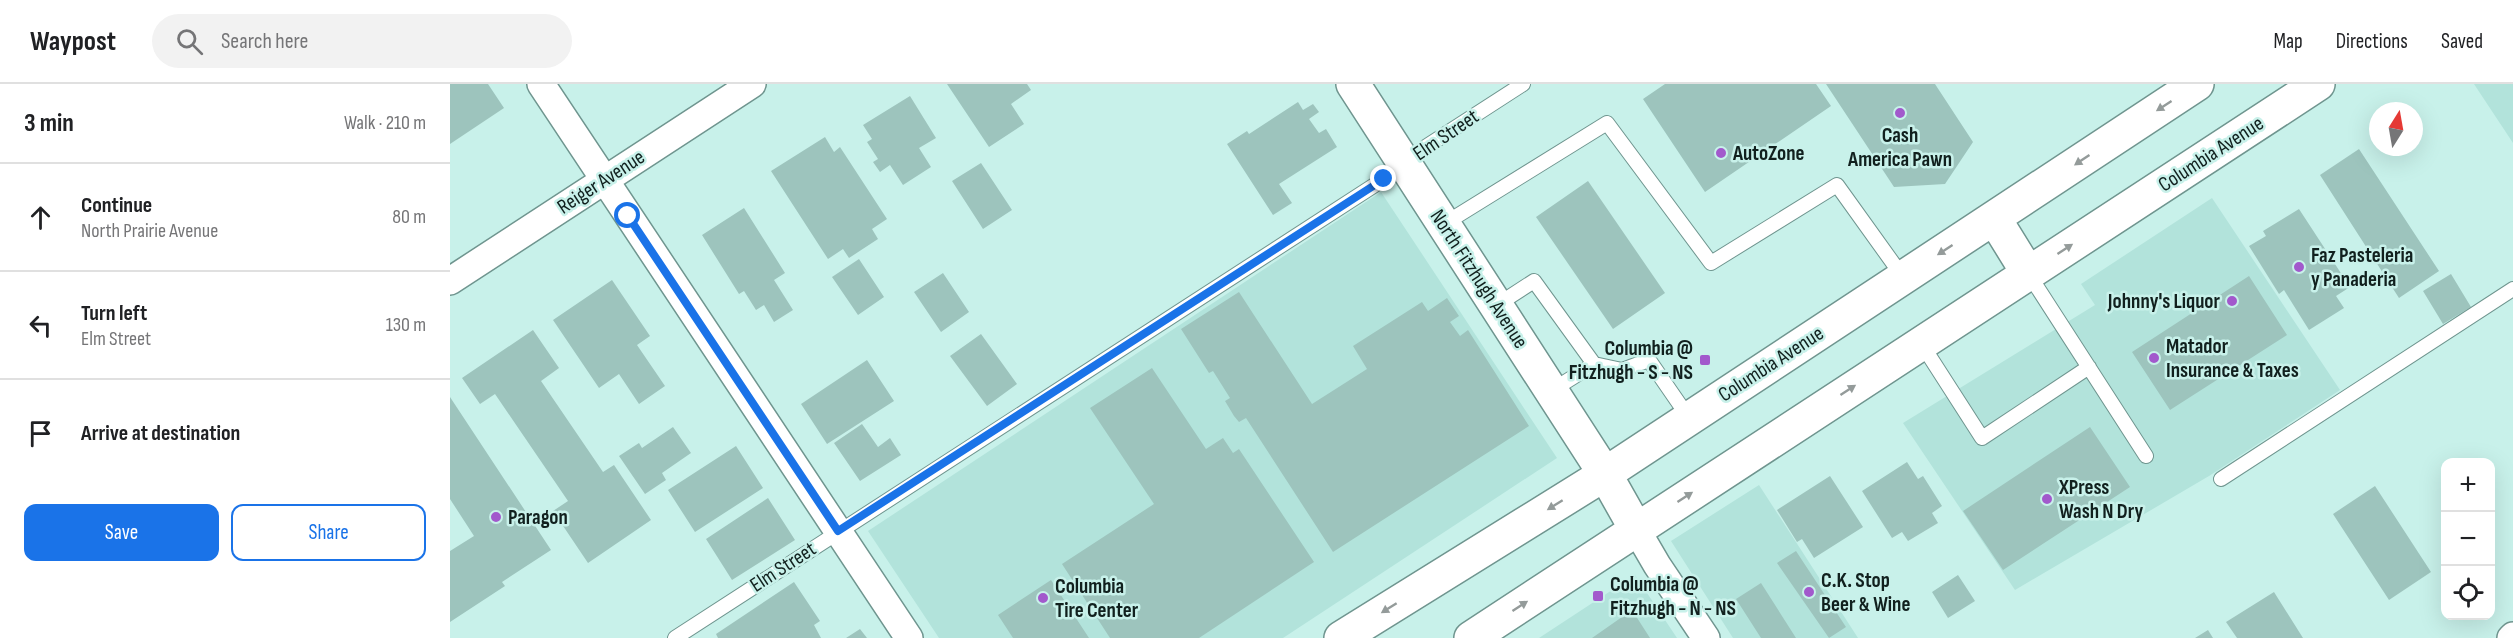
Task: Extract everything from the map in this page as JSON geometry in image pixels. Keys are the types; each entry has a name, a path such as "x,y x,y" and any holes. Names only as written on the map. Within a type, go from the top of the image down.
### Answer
{"main road":[{"name":"North Fitzhugh Avenue","path":"1353,84 1605,474 1636,529"},
{"name":"Columbia Avenue","path":"1341,638 1605,474 2197,84"},
{"name":"Columbia Avenue","path":"1471,638 2318,84"},
{"path":"1994,218 2028,273"}],"street":[{"path":"541,84 909,638"},
{"name":"Reiger Avenue","path":"450,281 752,84"},
{"path":"1636,529 1706,638"}],"lane":[{"name":"Elm Street","path":"675,638 1374,186 1523,84"},
{"path":"1444,224 1607,123 1711,263 1837,185 1903,278"},
{"path":"2028,273 2146,456"},
{"path":"1497,305 1534,281 1594,364 1622,370 1649,360 1689,418"},
{"path":"2221,480 2513,289"},
{"path":"1921,343 1982,438 2089,367"},
{"path":"1551,391 1594,364"}],"shaded area":[{"path":"2474,84 2513,84 2513,143"},
{"path":"1381,192 1557,458 1283,638 939,638 868,531"},
{"path":"2212,198 2340,390 2209,476 2015,590 1903,423 2095,305 2081,284"},
{"path":"1759,485 1858,638 1733,638 1671,541"},
{"path":"1635,575 1677,638 1539,638"}],"building":[{"path":"450,84 488,84 504,108 450,144"},
{"path":"947,84 1027,84 1031,90 1011,104 1024,124 989,147"},
{"name":"AutoZone","path":"1665,84 1816,84 1831,106 1705,192 1643,99"},
{"name":"Cash America Pawn","path":"1826,84 1935,84 1973,142 1945,184 1894,187"},
{"path":"910,96 936,138 919,148 931,167 903,185 890,165 880,172 873,162 878,159 867,142 872,139 863,125"},
{"path":"1298,102 1303,110 1313,104 1319,112 1309,119 1319,133 1326,129 1337,147 1279,184 1292,203 1273,215 1227,144 1247,131 1249,134"},
{"path":"825,137 834,152 840,147 887,219 872,229 878,239 849,258 843,249 828,259 771,171"},
{"path":"2359,149 2439,271 2399,298 2320,175"},
{"path":"981,163 1012,210 983,229 952,181"},
{"path":"1588,181 1665,293 1613,329 1536,217"},
{"path":"744,208 785,273 774,280 793,310 774,322 764,305 756,310 744,291 739,294 702,235"},
{"name":"Faz Pasteleria y Panaderia","path":"2299,209 2350,287 2336,296 2344,308 2309,330 2284,290 2279,294 2249,246 2266,236 2263,231"},
{"path":"859,259 884,297 858,315 832,277"},
{"path":"943,273 969,312 941,332 914,292"},
{"path":"2451,274 2471,307 2443,324 2423,291"},
{"path":"2249,276 2287,335 2170,410 2132,352"},
{"path":"612,280 650,336 637,345 665,386 639,404 619,374 599,388 553,320"},
{"path":"1239,292 1312,404 1367,369 1353,346 1422,302 1428,311 1447,298 1459,316 1450,322 1460,336 1468,330 1529,426 1333,552 1246,418 1239,422 1234,416 1225,401 1230,398 1213,371 1209,373 1181,329"},
{"path":"533,330 559,368 541,381 603,472 614,465 651,520 588,563 553,511 568,501 495,394 480,404 462,378"},
{"path":"981,334 1017,384 987,406 950,356"},
{"path":"867,360 894,401 827,444 801,404"},
{"path":"1152,368 1206,449 1223,438 1233,453 1239,449 1314,562 1199,638 1110,638 1062,564 1154,504 1090,408"},
{"name":"Paragon","path":"450,397 551,550 502,582 505,586 450,622 450,551 474,536 450,499"},
{"path":"862,424 878,447 890,438 901,455 860,481 834,443"},
{"path":"673,427 691,453 662,473 666,480 645,494 619,456 639,443 642,448"},
{"name":"XPress Wash N Dry","path":"2090,427 2130,487 2003,570 1963,511"},
{"path":"736,446 763,488 695,532 668,490"},
{"path":"1907,462 1918,479 1923,476 1942,506 1932,513 1938,523 1908,541 1902,532 1892,538 1862,491"},
{"path":"1830,476 1863,527 1814,558 1802,539 1797,542 1777,510"},
{"path":"2375,486 2431,572 2389,600 2333,514"},
{"path":"768,498 795,540 732,580 706,539"},
{"name":"C.K. Stop Beer & Wine","path":"1796,551 1846,627 1829,638 1777,563"},
{"path":"1958,575 1975,601 1948,618 1932,592"},
{"name":"Columbia Tire Center","path":"1051,580 1089,638 1013,638 998,615"},
{"path":"794,582 820,621 814,625 821,638 718,638 716,634"},
{"path":"1761,583 1796,638 1761,638 1736,599"},
{"path":"2274,592 2303,638 2237,638 2226,622"},
{"path":"1632,610 1650,638 1592,638"},
{"path":"860,629 867,638 846,638"},
{"path":"2208,630 2213,638 2195,638"}],"place":[{"name":"Cash America Pawn","path":"1900,113"},
{"name":"AutoZone","path":"1721,153"},
{"name":"Faz Pasteleria y Panaderia","path":"2299,267"},
{"name":"Johnny's Liquor","path":"2232,301"},
{"name":"Matador Insurance & Taxes","path":"2154,358"},
{"name":"Columbia @ Fitzhugh - S - NS","path":"1705,360"},
{"name":"XPress Wash N Dry","path":"2047,499"},
{"name":"Paragon","path":"496,517"},
{"name":"C.K. Stop Beer & Wine","path":"1809,592"},
{"name":"Columbia @ Fitzhugh - N - NS","path":"1598,596"},
{"name":"Columbia Tire Center","path":"1043,598"}],"route":[{"path":"628,216 838,531 1384,179"}]}
